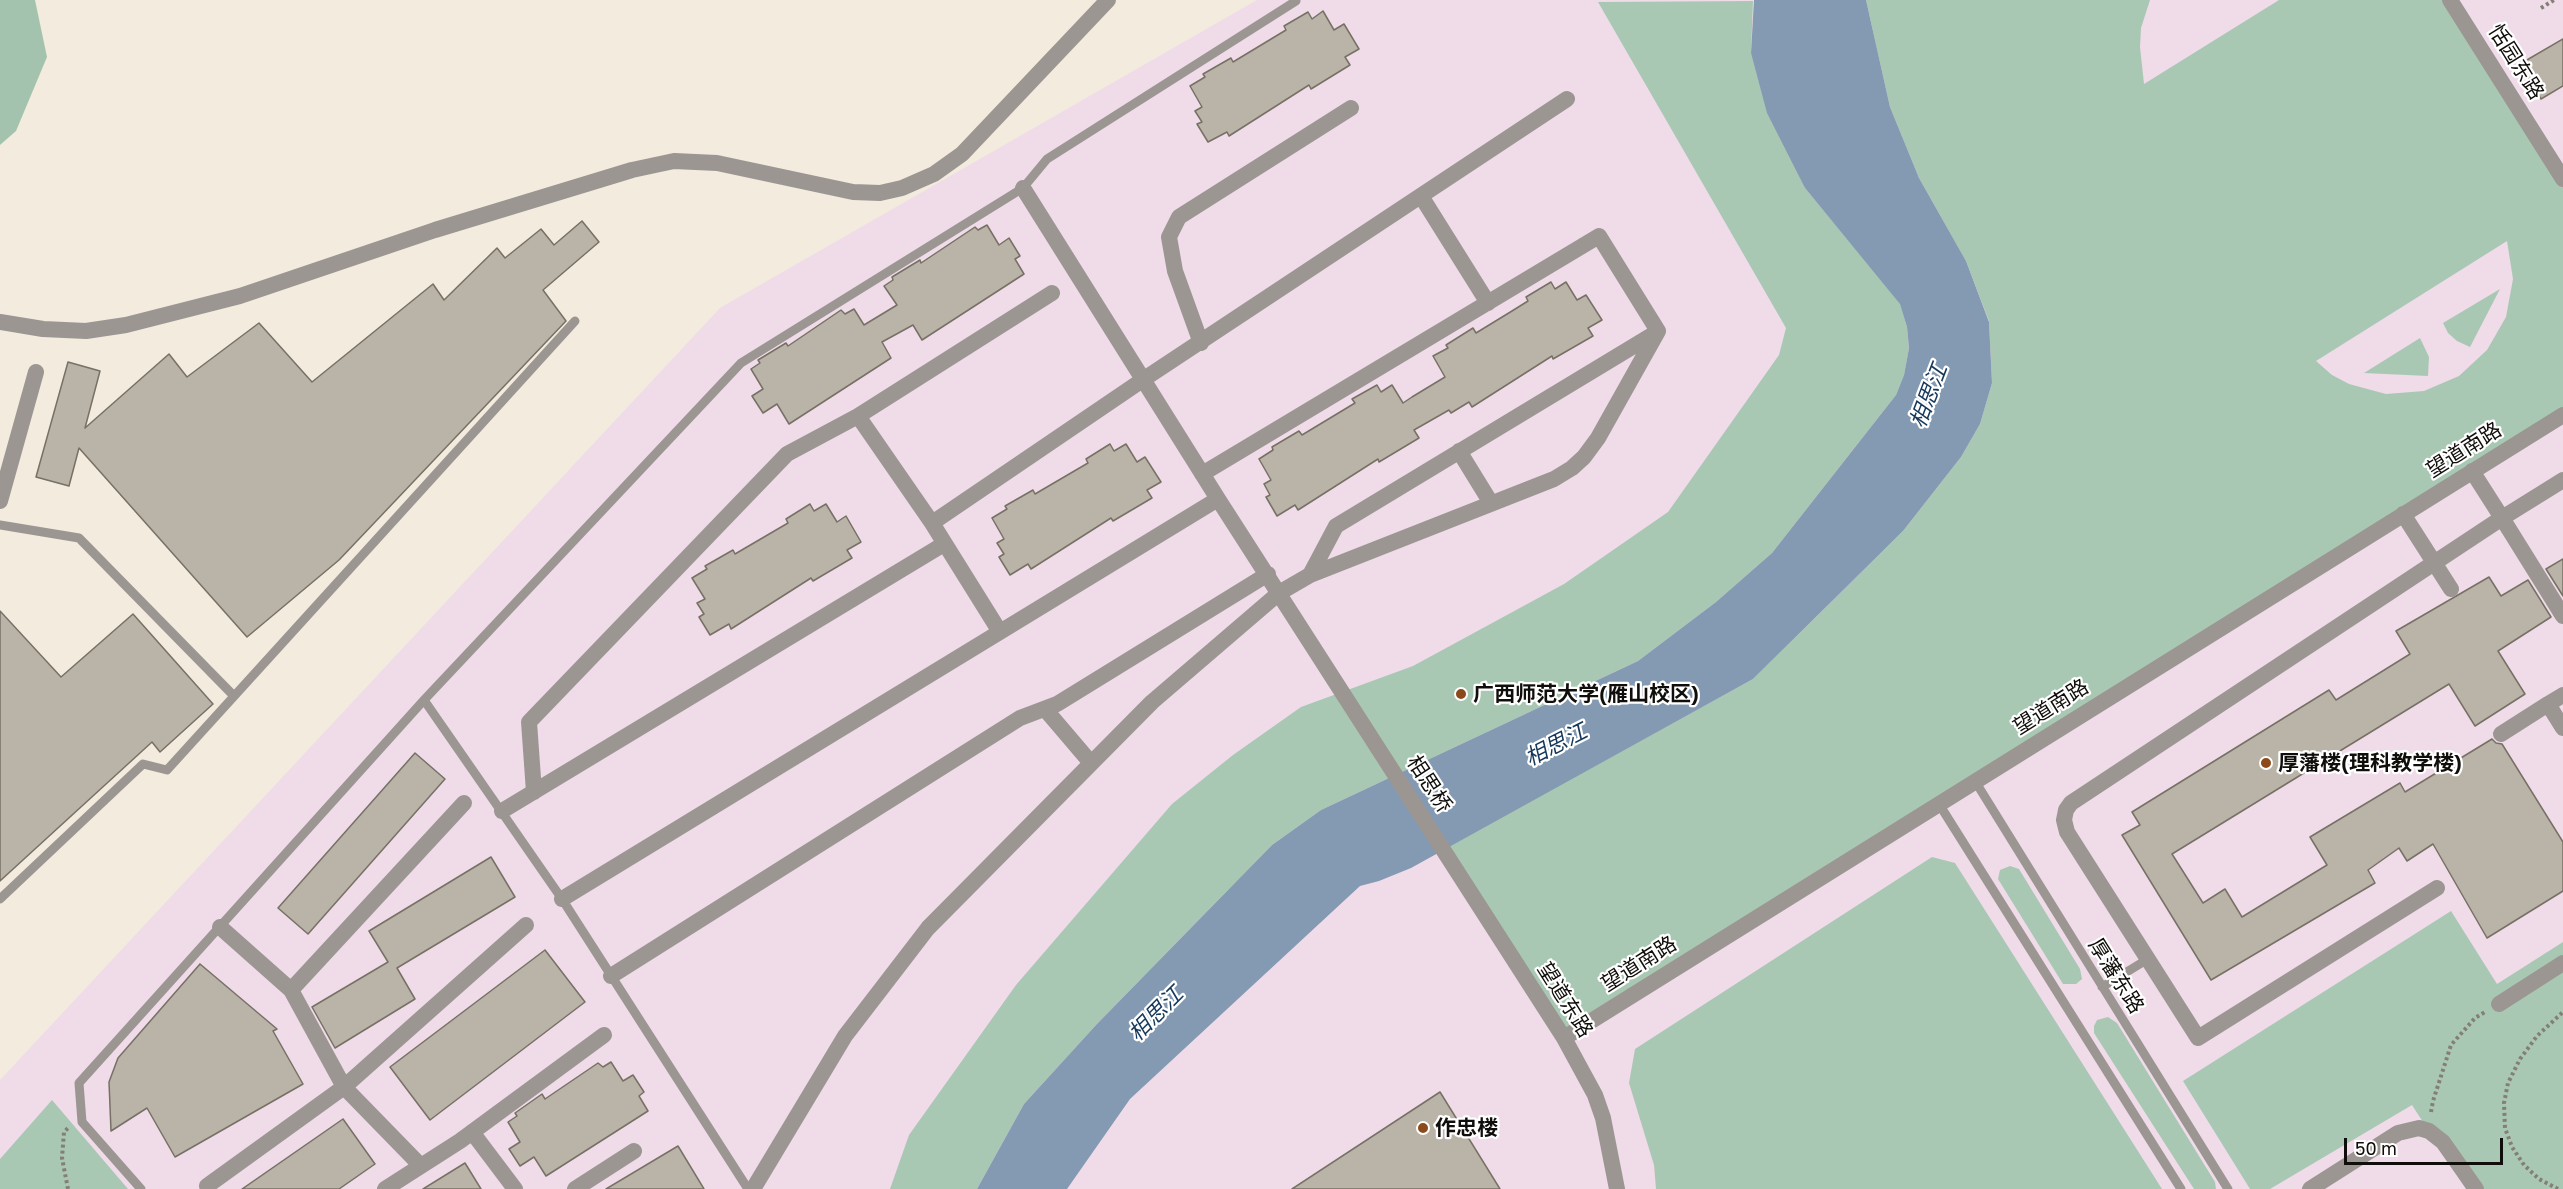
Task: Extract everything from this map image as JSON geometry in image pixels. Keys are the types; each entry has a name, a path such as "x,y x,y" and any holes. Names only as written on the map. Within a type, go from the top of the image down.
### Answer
{"street":[{"path":"0,322 43,329 86,331 126,325 240,296 435,230 632,170 674,161 717,163 853,192 880,193 902,188 934,174 962,154 1108,0"},
{"name":"恬园东路","path":"2450,0 2563,179"},
{"path":"932,524 1144,379 1567,99"},
{"path":"1201,343 1175,271 1169,237 1179,218 1351,108"},
{"name":"相思桥","path":"1023,188 1202,474 1443,849"},
{"path":"1421,196 1488,303"},
{"path":"1202,474 1599,236 1658,331"},
{"path":"534,792 529,722 787,454 858,416 1052,292"},
{"path":"1310,575 1336,525 1658,331"},
{"path":"753,1189 845,1036 928,928 1091,763 1193,664 1279,593 1310,575 1554,478 1584,457 1598,438 1658,331"},
{"path":"0,501 36,372"},
{"name":"望道南路","path":"1563,1038 2563,414"},
{"path":"858,416 932,524 1000,632"},
{"path":"1459,451 1491,504"},
{"path":"2472,471 2563,616"},
{"path":"2437,888 2198,1038 2067,832 2064,820 2066,810 2081,797 2433,562 2563,480"},
{"path":"562,899 1218,499"},
{"path":"2403,514 2451,589"},
{"path":"502,812 944,544"},
{"path":"611,976 1020,718 1057,704 1268,574"},
{"path":"2501,734 2563,695"},
{"path":"2548,704 2563,728"},
{"path":"1045,709 1091,763"},
{"path":"291,990 464,803"},
{"name":"望道东路","path":"1443,849 1563,1038 1595,1095 1603,1118 1617,1189"},
{"path":"207,1185 344,1087 526,925"},
{"path":"220,927 291,990 344,1087 421,1166"},
{"path":"2499,1004 2563,963"},
{"path":"385,1189 471,1132 604,1035"},
{"path":"2310,1189 2398,1133 2424,1130 2449,1149 2476,1189"},
{"path":"471,1132 515,1189"},
{"path":"575,1189 634,1151"}],"lane":[{"path":"141,1189 82,1122 79,1083 424,700 741,363 1023,188 1047,159 1296,1"},
{"path":"0,899 143,764 167,770 575,321"},
{"path":"0,525 79,538 234,696"},
{"path":"424,700 562,899 748,1189"},
{"name":"厚藩东路","path":"1975,781 2228,1189"},
{"path":"1939,804 2181,1189"},
{"path":"2102,987 2148,959"}],"path":[{"path":"2541,8 2554,0"},
{"path":"2424,1130 2451,1045 2475,1018 2499,1004"},
{"path":"2558,1189 2539,1179 2524,1165 2512,1147 2505,1128 2504,1103 2508,1083 2520,1059 2537,1036 2563,1012"},
{"path":"68,1189 62,1158 64,1132 81,1116"}],"shaded area":[{"name":"广西师范大学(雁山校区)","path":"1257,0 2563,0 2563,1189 0,1189 0,1080 720,308"}],"green space":[{"path":"0,0 35,0 47,57 16,131 0,145"},
{"path":"1866,0 2150,0 2141,28 2140,47 2144,84 2279,0 2450,0 2563,179 2563,415 1564,1038 1443,849 1753,679 1903,531 1961,457 1980,424 1992,383 1989,321 1966,261 1919,178 1890,107","holes":["2507,241 2513,279 2506,317 2487,350 2459,376 2424,391 2386,394 2349,384 2332,375 2316,361"]},
{"path":"1753,1 1751,53 1805,188 1900,303 1907,327 1909,348 1904,375 1896,395 1772,553 1716,602 1638,661 1321,810 1272,845 1096,1025 1024,1104 977,1189 890,1189 909,1135 1016,985 1172,804 1233,755 1301,707 1413,666 1564,584 1668,512 1779,355 1786,328 1598,2"},
{"path":"2500,289 2470,347 2457,341 2448,333 2443,323"},
{"path":"2420,338 2429,357 2428,376 2364,373"},
{"path":"1932,857 1955,863 2162,1189 1656,1189 1654,1165 1629,1083 1635,1049"},
{"path":"2010,866 2019,869 2080,969 2082,979 2076,984 2063,984 1998,879 2000,870"},
{"path":"2451,911 2497,984 2563,942 2563,1189 2466,1189 2412,1105 2270,1189 2250,1189 2183,1081"},
{"path":"2108,1017 2117,1023 2215,1182 2216,1189 2194,1189 2094,1033 2097,1020"},
{"path":"52,1100 128,1189 0,1189 0,1159"}],"water":[{"name":"相思江","path":"1754,0 1866,0 1890,107 1919,178 1966,261 1989,322 1992,383 1980,424 1961,457 1903,531 1753,679 1411,868 1360,886 1130,1099 1067,1189 977,1189 1024,1104 1096,1025 1272,845 1321,810 1638,661 1716,602 1772,553 1896,395 1904,375 1909,348 1907,327 1900,304 1805,188 1767,113 1751,53"}],"building":[{"path":"1323,11 1334,30 1344,24 1359,49 1345,57 1350,65 1311,89 1309,85 1229,136 1227,132 1208,142 1197,124 1202,122 1195,111 1202,107 1190,86 1205,77 1203,74 1231,58 1233,62 1286,30 1284,26 1308,12 1312,19"},
{"path":"2563,39 2563,86 2541,99 2520,64"},
{"path":"582,221 599,242 543,290 566,321 339,560 247,637 79,448 69,486 36,477 68,362 100,371 85,428 169,354 187,377 259,323 312,382 433,284 444,300 497,248 505,258 541,229 554,245"},
{"path":"987,225 999,245 1009,238 1020,256 1015,259 1024,274 922,340 913,325 882,342 891,358 789,424 777,404 763,413 752,396 763,389 751,369 760,363 758,360 786,343 788,346 841,310 845,314 854,309 864,325 897,305 884,286 893,280 892,277 920,260 921,263 975,227 978,230"},
{"path":"1551,282 1555,289 1566,282 1577,300 1586,295 1602,320 1588,328 1593,336 1553,359 1552,356 1472,407 1469,402 1451,413 1449,410 1414,430 1419,438 1379,462 1378,459 1298,510 1295,505 1277,516 1266,497 1270,495 1264,484 1271,480 1259,459 1273,450 1272,447 1299,431 1302,435 1355,403 1352,399 1377,385 1381,392 1392,385 1403,403 1445,377 1433,356 1448,348 1446,345 1473,328 1476,333 1528,301 1526,297"},
{"path":"1110,444 1114,451 1126,444 1137,462 1145,457 1161,482 1147,490 1152,498 1113,521 1111,518 1031,569 1028,564 1010,575 999,557 1004,554 997,543 1004,539 992,518 1007,509 1005,506 1033,490 1035,494 1088,463 1086,459"},
{"path":"810,504 814,511 826,504 837,522 846,516 861,542 847,550 852,558 813,581 811,578 731,629 729,624 710,635 699,617 704,614 697,603 705,599 692,578 707,569 705,566 733,550 735,554 788,523 786,519"},
{"path":"2563,559 2563,596 2546,569"},
{"name":"厚藩楼(理科教学楼)","path":"2489,577 2501,596 2528,580 2551,617 2498,651 2525,694 2475,726 2449,684 2172,854 2203,903 2225,889 2242,917 2327,865 2310,837 2400,783 2405,792 2492,739 2502,744 2563,842 2563,891 2487,938 2433,844 2407,861 2399,848 2368,870 2375,883 2211,980 2122,835 2140,825 2132,812 2329,690 2336,700 2410,654 2396,631"},
{"path":"0,611 61,677 133,614 213,704 160,752 152,742 0,881"},
{"path":"415,753 445,779 308,934 278,908"},
{"path":"491,857 515,897 397,968 415,999 335,1048 312,1007 388,962 369,931"},
{"path":"545,950 585,1002 430,1120 390,1067"},
{"path":"200,964 277,1029 273,1031 303,1084 175,1157 147,1108 111,1131 109,1082 118,1058"},
{"path":"611,1062 623,1081 633,1075 644,1092 639,1096 648,1111 546,1176 534,1157 520,1166 509,1149 520,1142 508,1122 517,1116 515,1113 542,1094 545,1099 598,1063 603,1067"},
{"name":"作忠楼","path":"1440,1092 1500,1189 1292,1189"},
{"path":"343,1119 375,1164 339,1189 242,1189"},
{"path":"678,1146 704,1189 606,1189"},
{"path":"465,1163 481,1189 423,1189"}],"place":[{"name":"广西师范大学(雁山校区)","path":"1461,694"},
{"name":"厚藩楼(理科教学楼)","path":"2266,763"},
{"name":"作忠楼","path":"1423,1128"}]}
